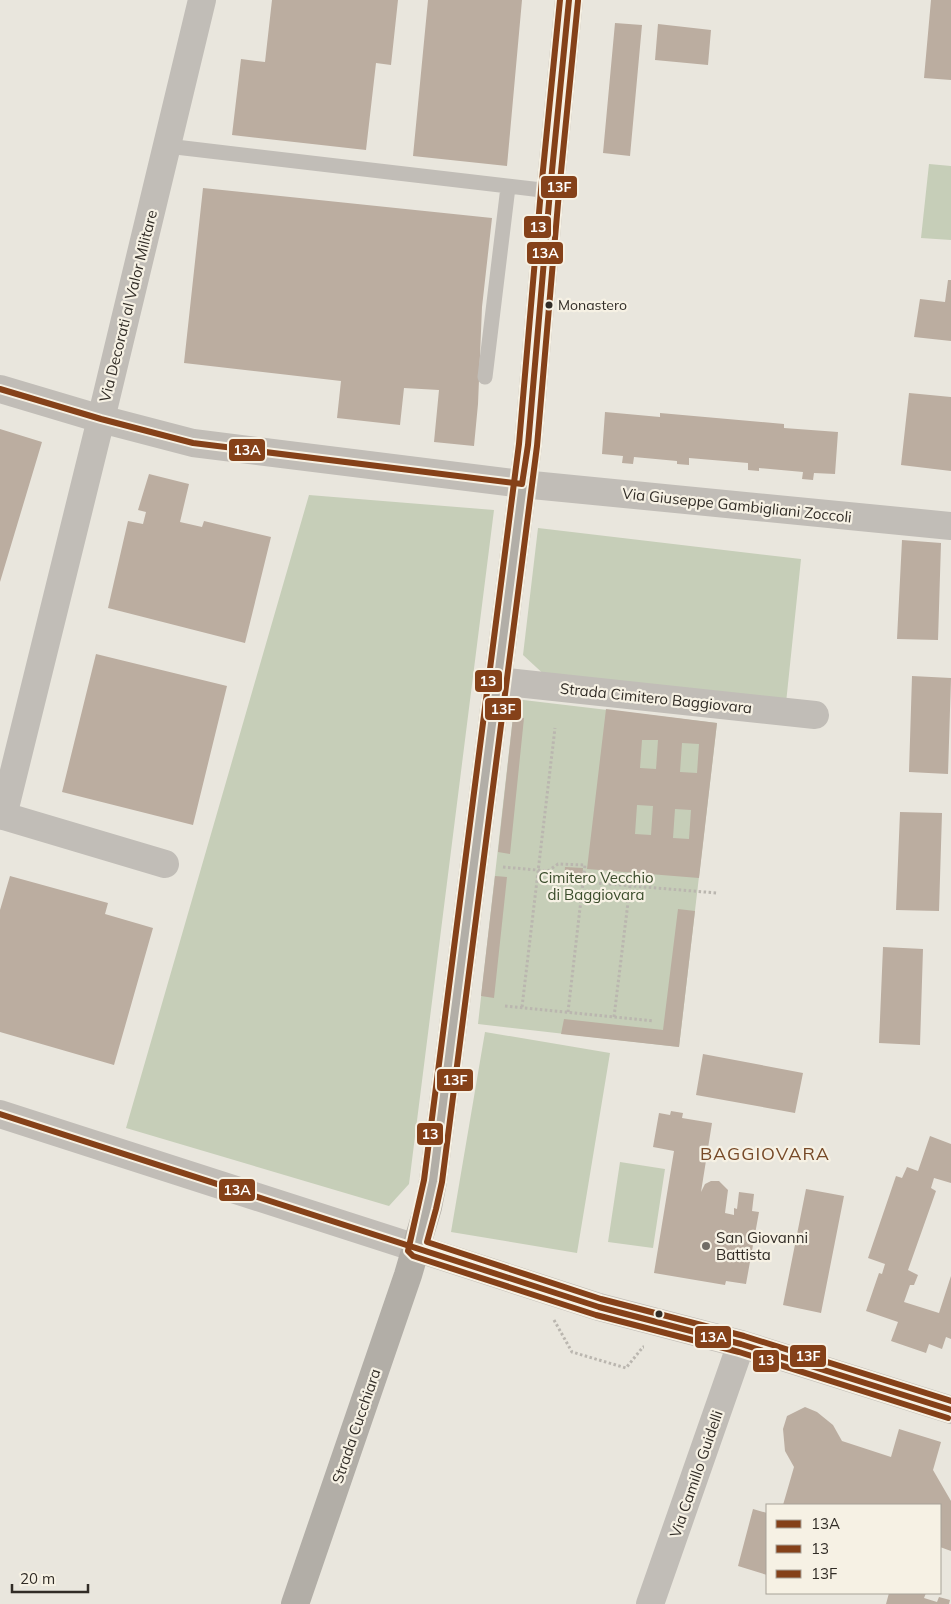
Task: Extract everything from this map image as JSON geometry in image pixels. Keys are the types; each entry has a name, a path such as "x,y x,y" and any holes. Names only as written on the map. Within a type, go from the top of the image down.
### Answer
{"main road":[{"name":"Strada Cucchiara","path":"295,1604 416,1248 428,1208 433,1181 528,444 569,0"}],"street":[{"name":"Via Decorati al Valor Militare","path":"1,816 101,419 202,0"},
{"name":"Via Giuseppe Gambigliani Zoccoli","path":"0,389 101,419 193,443 522,484 951,526"},
{"name":"Strada Cimitero Baggiovara","path":"497,682 815,715"},
{"path":"1,816 165,864"},
{"path":"0,1114 599,1306 741,1344 951,1410"},
{"name":"Via Camillo Guidelli","path":"650,1604 741,1344"}],"lane":[{"path":"167,146 550,191"},
{"path":"485,377 508,187"}],"path":[{"path":"522,1007 556,728"},
{"path":"503,867 548,870 558,864 585,865 568,1012"},
{"path":"584,882 717,893"},
{"path":"614,1017 630,886"},
{"path":"505,1006 654,1021"},
{"path":"545,1317 554,1320 572,1352 626,1368 643,1347 652,1350"}],"green space":[{"path":"929,164 951,166 951,240 921,238"},
{"path":"309,495 494,510 409,1184 389,1206 126,1128"},
{"path":"538,528 801,559 786,703 549,679 523,655"},
{"name":"Cimitero Vecchio di Baggiovara","path":"515,699 717,723 679,1047 478,1024"},
{"path":"485,1032 610,1053 577,1253 451,1232"},
{"path":"620,1162 665,1169 653,1248 608,1242"}],"building":[{"path":"272,0 398,0 391,65 376,63 366,150 232,135 241,59 265,62"},
{"path":"428,0 522,0 507,166 413,156"},
{"path":"931,0 951,0 951,80 924,78"},
{"path":"615,23 642,25 630,156 603,153"},
{"path":"658,24 711,30 708,65 655,60"},
{"path":"203,188 492,218 482,307 478,404 474,446 434,442 439,390 404,388 400,425 337,418 341,381 184,363"},
{"path":"948,280 951,280 951,341 914,337 920,299 945,302"},
{"path":"909,393 951,397 951,471 901,465"},
{"path":"605,412 660,417 660,413 784,424 784,428 838,432 835,474 814,473 813,480 802,479 803,472 759,468 759,471 748,470 748,463 689,458 689,465 677,464 677,461 634,457 633,464 622,463 623,456 602,454"},
{"path":"0,429 42,442 0,582"},
{"path":"149,474 189,484 180,522 202,527 204,521 271,537 245,643 108,608 128,521 143,524 146,512 138,510"},
{"path":"902,540 941,543 938,640 897,639"},
{"path":"96,654 227,686 193,825 62,792"},
{"path":"912,676 951,678 948,774 909,772"},
{"path":"606,709 717,723 699,878 587,869","holes":["642,740 658,740 656,769 640,768","682,743 699,744 697,773 680,772","637,805 653,806 651,835 635,834","675,809 691,810 689,839 673,838"]},
{"path":"513,717 524,718 510,854 498,852"},
{"path":"900,812 942,813 939,911 896,910"},
{"path":"565,867 583,868 582,884 564,882"},
{"path":"10,876 108,903 105,914 153,928 114,1065 0,1032 0,910"},
{"path":"495,876 507,877 494,998 481,996"},
{"path":"678,909 695,911 679,1047 561,1034 564,1019 663,1030"},
{"path":"883,947 923,949 920,1045 879,1043"},
{"path":"703,1054 803,1073 795,1113 696,1095"},
{"path":"671,1111 683,1113 682,1118 712,1123 701,1192 705,1184 711,1181 719,1181 728,1190 725,1213 734,1215 734,1208 737,1209 739,1192 754,1194 752,1211 759,1212 746,1284 726,1281 725,1285 654,1273 674,1151 653,1147 659,1113 670,1115"},
{"path":"930,1136 951,1144 951,1183 934,1178 931,1188 936,1191 908,1270 918,1275 914,1285 910,1285 904,1302 939,1313 951,1276 951,1339 946,1337 942,1349 929,1344 926,1353 891,1341 898,1322 866,1311 879,1273 882,1274 885,1264 868,1258 896,1176 902,1178 907,1167 918,1171"},
{"path":"806,1189 844,1196 821,1313 783,1305"},
{"path":"805,1407 817,1412 833,1425 842,1441 891,1457 899,1429 941,1442 933,1470 951,1501 951,1551 941,1547 941,1504 783,1504 794,1467 785,1451 783,1429 787,1416"},
{"path":"753,1509 766,1513 766,1575 738,1566"},
{"path":"889,1594 926,1594 924,1598 937,1602 939,1597 950,1600 949,1604 886,1604"}],"transit line":[{"name":"13","path":"560,0 519,444 424,1180 408,1251 413,1256 596,1315 739,1352 948,1418"},
{"name":"13A","path":"0,389 101,419 193,443 522,484 528,445 569,0"},
{"name":"13F","path":"578,1 537,446 442,1182 427,1242 601,1299 744,1336 951,1401"},
{"name":"13A","path":"0,1114 599,1307 741,1344 951,1410"}],"place":[{"name":"Monastero","path":"549,305"},
{"name":"San Giovanni Battista","path":"706,1246"}],"district":[{"name":"BAGGIOVARA","path":"765,1153"}]}
